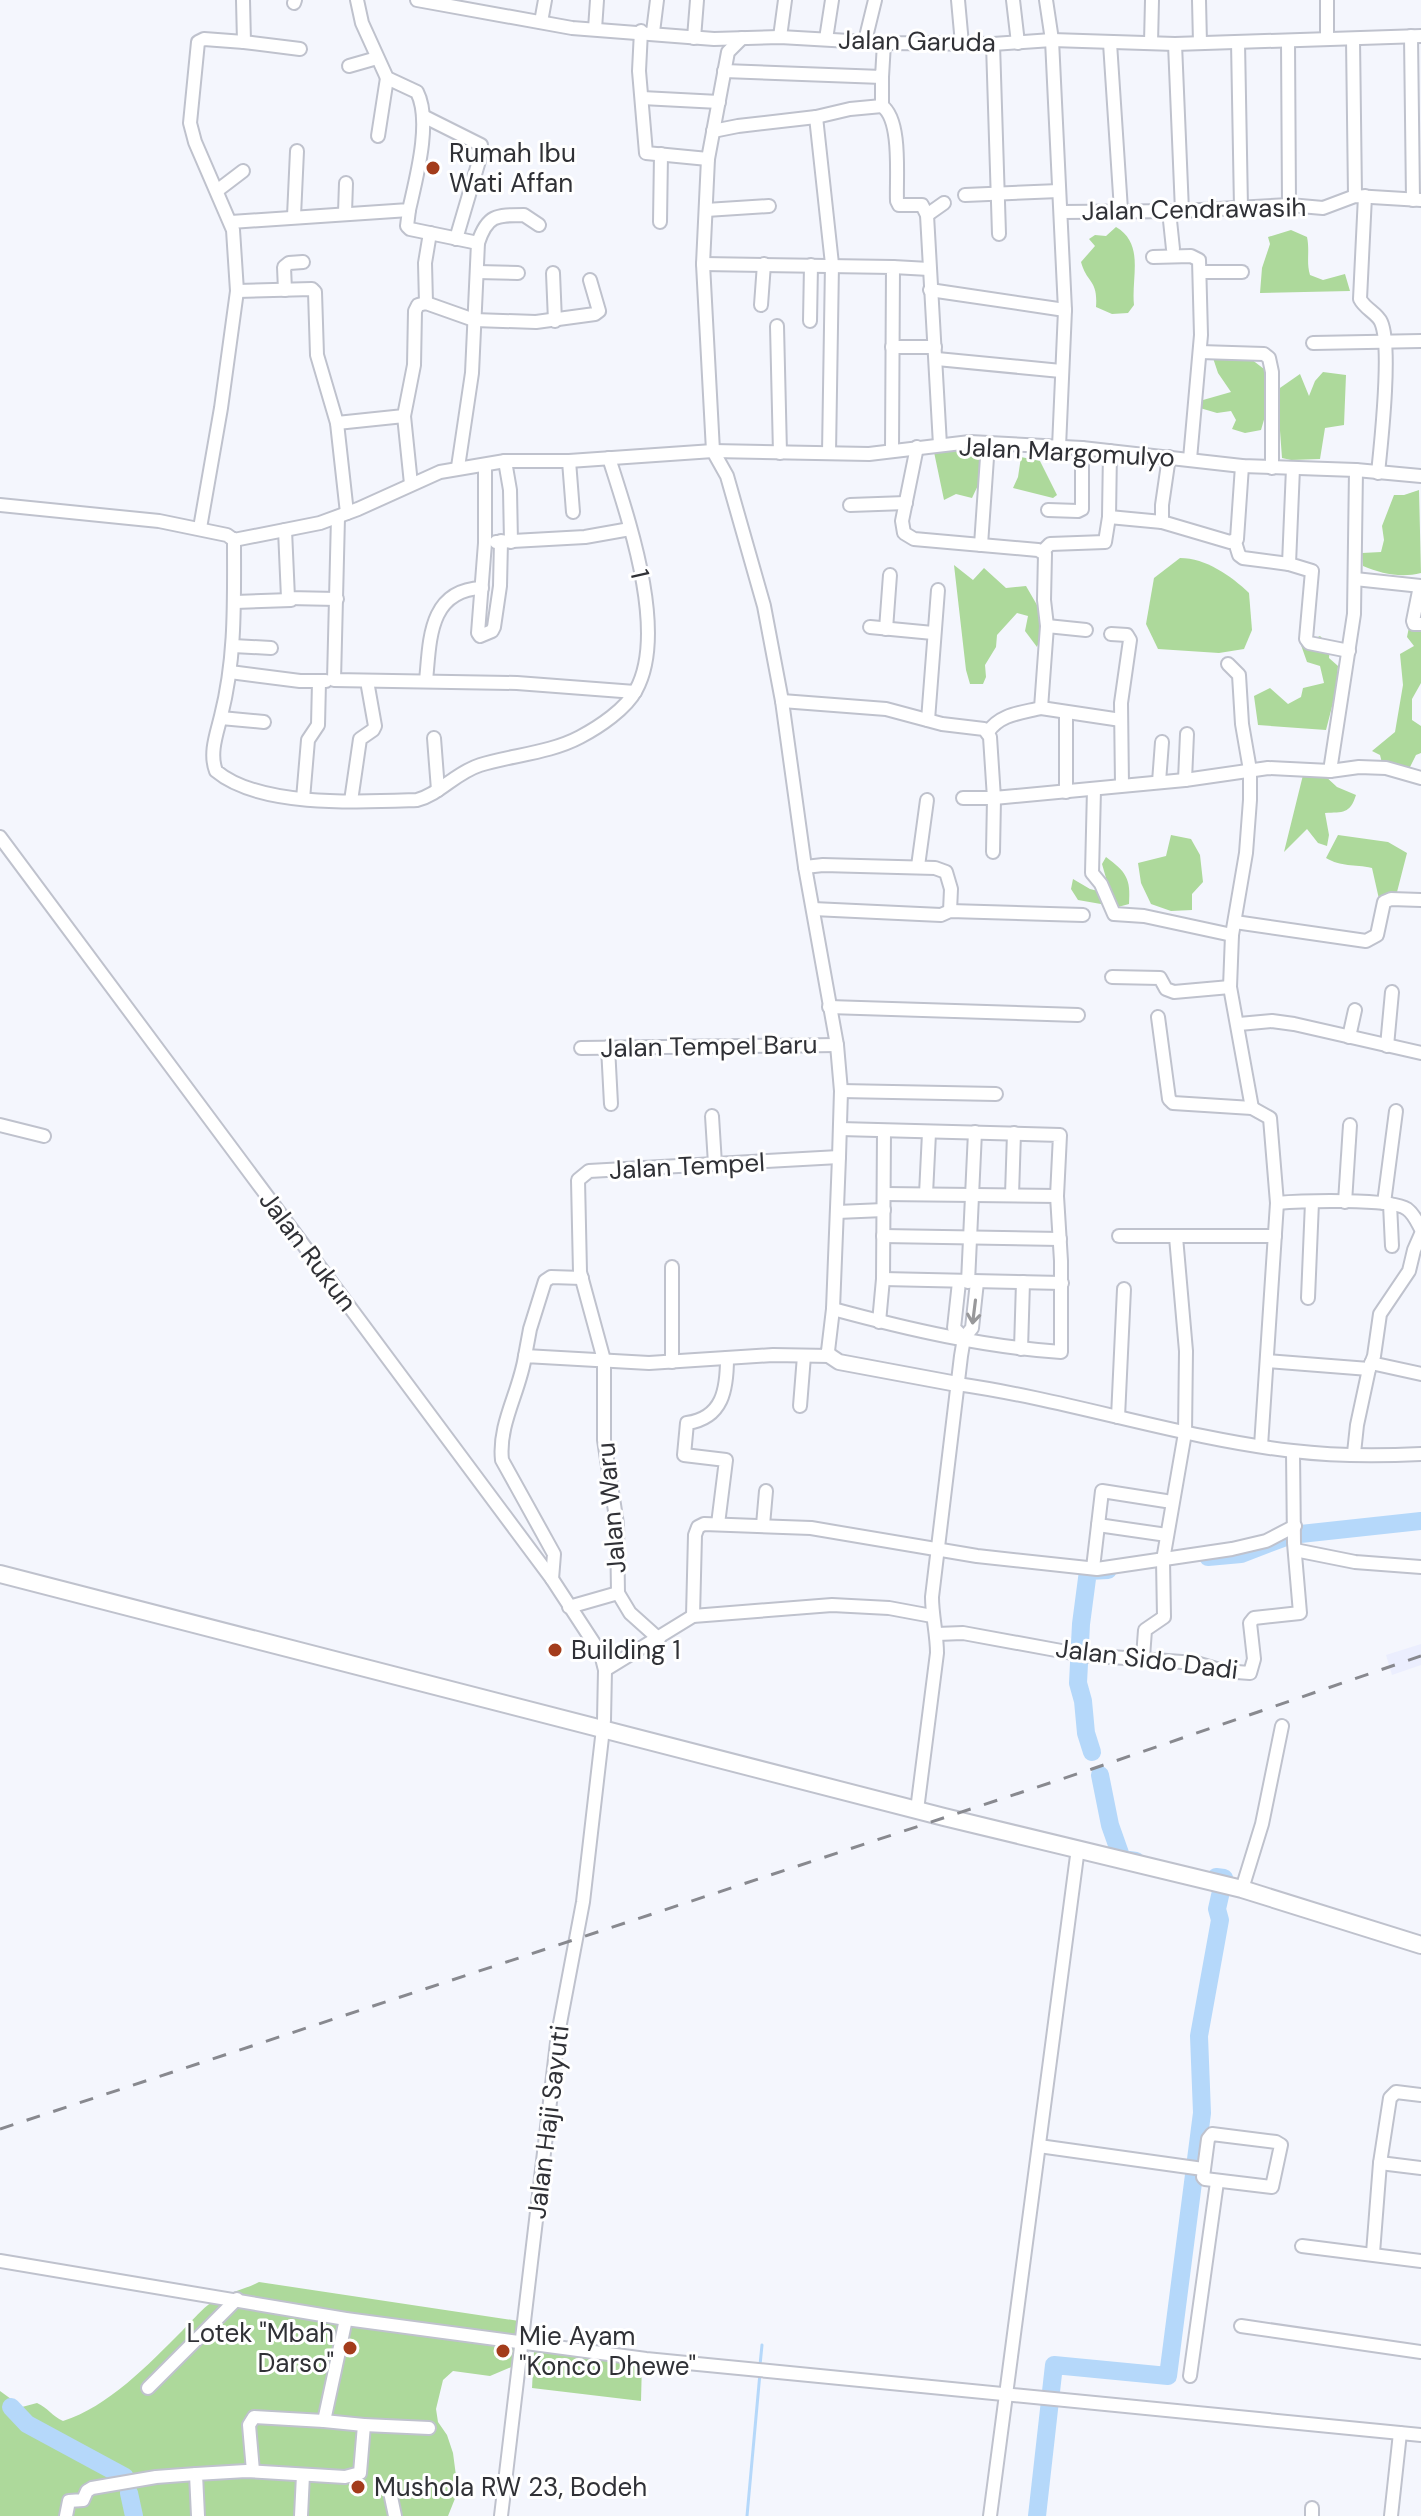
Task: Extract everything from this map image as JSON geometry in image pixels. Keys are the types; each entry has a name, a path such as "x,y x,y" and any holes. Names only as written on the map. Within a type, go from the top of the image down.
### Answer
{"main road":[{"path":"0,1574 917,1810 1228,1885 1421,1945"}],"street":[{"path":"243,0 244,42"},
{"path":"357,0 362,23 387,78 378,136"},
{"name":"Jalan Garuda","path":"417,0 572,28 714,39 780,37 884,43 993,44 1052,40 1175,44 1416,36"},
{"path":"511,15 514,0"},
{"path":"541,22 545,0"},
{"path":"595,29 597,0"},
{"path":"657,0 639,71 646,153 708,159"},
{"path":"694,38 697,0"},
{"path":"780,37 785,0"},
{"path":"826,39 832,0"},
{"path":"865,41 875,0"},
{"path":"958,0 962,44"},
{"path":"1013,0 1018,43"},
{"path":"1046,0 1052,40 1065,310 1059,447"},
{"path":"1151,43 1152,0"},
{"path":"1199,0 1200,43"},
{"path":"1327,0 1327,39"},
{"path":"1416,36 1417,200"},
{"path":"742,38 728,52 708,159 703,264 713,451 727,476 764,606 837,1045 841,1091 830,1356"},
{"path":"200,528 237,291 231,222 195,142 190,123 198,42 204,39 300,49"},
{"path":"714,39 728,52"},
{"path":"1353,39 1360,196 1360,299 1381,322 1384,341 1384,418 1378,473"},
{"path":"1288,41 1289,205"},
{"path":"1238,42 1241,208"},
{"path":"882,106 884,43"},
{"path":"1110,43 1121,210"},
{"path":"993,44 999,234"},
{"path":"1173,249 1175,44"},
{"path":"349,66 377,58"},
{"path":"724,71 882,77"},
{"path":"387,78 417,92 423,116 407,221 410,229 478,243"},
{"path":"642,98 719,102"},
{"path":"713,131 816,117 850,109 882,106 887,110 893,125 897,201 899,205 922,205 927,215 940,445"},
{"path":"423,116 481,145 456,239"},
{"path":"816,117 832,264 829,453"},
{"path":"294,216 297,151"},
{"path":"660,222 661,154"},
{"path":"218,190 243,171"},
{"path":"345,213 346,183"},
{"path":"965,195 1059,191"},
{"name":"Jalan Cendrawasih","path":"1061,212 1175,211 1289,205 1323,208 1360,196 1417,200"},
{"path":"927,215 944,203"},
{"path":"706,210 769,206"},
{"path":"231,222 409,210"},
{"path":"458,467 472,373 478,243 484,225 493,218 524,215 539,225"},
{"path":"426,303 425,263 430,233"},
{"path":"1153,257 1195,257 1199,260 1200,352 1190,459"},
{"path":"285,290 286,265 303,262"},
{"path":"703,264 832,264 929,269"},
{"path":"761,305 764,264"},
{"path":"810,321 811,265"},
{"path":"892,450 893,267"},
{"path":"477,272 518,273"},
{"path":"1200,272 1242,272"},
{"path":"553,273 555,321"},
{"path":"411,484 404,416 414,365 415,311 418,305 426,303 474,320 555,321 599,311 590,280"},
{"path":"237,291 312,289 315,292 317,355 337,423 342,515 334,680"},
{"path":"930,290 1065,310"},
{"path":"777,326 780,453"},
{"path":"1313,343 1421,341"},
{"path":"892,347 1061,371"},
{"path":"1200,352 1264,354 1269,358 1272,372 1272,468"},
{"path":"337,423 404,416"},
{"path":"981,545 988,443"},
{"name":"Jalan Margomulyo","path":"234,540 342,515 458,467 505,461 569,461 713,451 869,454 917,447 988,443 1082,448 1242,466 1421,476"},
{"path":"917,447 903,530 908,536 1043,551"},
{"path":"1048,510 1082,509 1082,448"},
{"path":"1043,551 1050,544 1104,543 1109,517 1110,451"},
{"path":"1162,522 1169,457"},
{"name":"1","path":"609,458 630,529 646,602 648,626 643,672 635,692"},
{"path":"485,465 480,636 494,627 500,586 510,490 505,461"},
{"path":"569,461 573,512"},
{"path":"1242,466 1235,542 1239,555 1312,571 1306,637 1309,643 1349,651"},
{"path":"1289,564 1293,468"},
{"path":"1330,771 1349,651 1355,579 1356,470"},
{"path":"850,505 906,503"},
{"path":"0,505 145,519 200,528 234,540 233,646 213,757 216,771 254,790 303,799 417,800 428,797 452,778 478,766 579,738 613,715 635,692"},
{"path":"1109,517 1162,522 1235,542"},
{"path":"485,543 585,537 630,529"},
{"path":"285,530 286,593 291,600"},
{"path":"1041,708 1047,626 1043,551"},
{"path":"886,629 890,575"},
{"path":"1355,579 1420,586 1413,622 1421,624"},
{"path":"426,681 431,632 437,612 457,594 482,588"},
{"path":"928,720 938,590"},
{"path":"235,602 337,599"},
{"path":"1047,626 1086,630"},
{"path":"870,627 933,633"},
{"path":"1111,634 1129,636 1121,720 1122,785"},
{"path":"233,646 271,648"},
{"path":"1228,664 1239,675 1242,724 1250,770 1250,823 1233,929 1230,987 1252,1108"},
{"path":"230,672 259,678 319,682 517,683 635,692"},
{"path":"351,801 360,739 375,726 367,681"},
{"path":"303,799 308,740 318,725 319,682"},
{"path":"782,701 886,709 988,732"},
{"path":"993,852 994,798 988,732 995,722 1041,708 1121,720"},
{"path":"1066,713 1066,792"},
{"path":"221,718 264,722"},
{"path":"1185,780 1187,734"},
{"path":"434,738 438,790"},
{"path":"1159,782 1162,742"},
{"path":"963,798 1066,792 1287,768 1330,771 1359,767 1386,768 1421,778"},
{"path":"1094,789 1092,873 1101,884 1114,914 1366,941 1377,935 1384,902 1391,899 1421,900"},
{"path":"918,866 927,800"},
{"name":"Jalan Rukun","path":"0,837 552,1579 596,1642 605,1670"},
{"path":"805,867 918,866 946,872 951,889 950,911"},
{"path":"813,909 941,915 950,911 1083,915"},
{"path":"1112,977 1160,978 1166,989 1174,992 1230,987"},
{"path":"1387,1046 1392,992"},
{"path":"829,1007 1078,1015"},
{"path":"1349,1037 1355,1010"},
{"path":"1158,1017 1169,1099 1173,1103 1252,1108 1270,1118 1277,1203 1261,1446"},
{"path":"1239,1024 1272,1021 1421,1053"},
{"name":"Jalan Tempel Baru","path":"581,1048 837,1045"},
{"path":"608,1047 611,1104"},
{"path":"841,1091 996,1094"},
{"path":"1392,1246 1387,1204 1396,1111"},
{"path":"712,1116 715,1164"},
{"path":"0,1125 44,1136"},
{"path":"1345,1202 1350,1125"},
{"path":"833,1309 879,1322 1021,1349 1061,1352 1062,1283 1057,1196 1060,1135 840,1129"},
{"path":"879,1322 883,1279 884,1131"},
{"path":"917,1810 937,1653 937,1634 932,1616 938,1549 964,1338 972,1328 968,1282 975,1132"},
{"path":"926,1194 929,1133"},
{"path":"1012,1195 1014,1133"},
{"name":"Jalan Tempel","path":"604,1360 582,1278 577,1189 582,1174 589,1171 839,1157"},
{"path":"884,1194 1057,1196"},
{"path":"1308,1298 1312,1202"},
{"path":"1277,1203 1387,1204 1409,1210 1421,1232 1409,1271 1380,1314 1354,1453"},
{"path":"837,1212 884,1210"},
{"path":"883,1236 1060,1239"},
{"path":"1119,1236 1275,1236"},
{"path":"1143,1657 1145,1630 1164,1617 1163,1563 1185,1433 1186,1351 1176,1237"},
{"path":"672,1267 672,1362"},
{"path":"552,1579 554,1554 502,1460 501,1443 522,1375 530,1329 545,1281 551,1277 582,1278"},
{"path":"883,1279 1062,1283"},
{"path":"964,1338 954,1328 968,1282"},
{"path":"1021,1349 1023,1282"},
{"path":"1118,1417 1124,1289"},
{"path":"525,1356 672,1362 830,1356 839,1362 1047,1400 1185,1433 1293,1452 1421,1454"},
{"path":"800,1406 804,1356"},
{"path":"718,1524 726,1460 684,1455 687,1423 697,1422 711,1413 724,1393 729,1358"},
{"name":"Jalan Waru","path":"604,1360 604,1440 617,1524 618,1593 630,1613 659,1639"},
{"path":"1268,1361 1370,1366 1421,1374"},
{"path":"1293,1452 1295,1547 1355,1562 1421,1567"},
{"path":"763,1525 766,1491"},
{"path":"1093,1568 1102,1491 1172,1502"},
{"path":"693,1616 695,1535 698,1527 704,1524 811,1528 938,1549 1093,1568 1163,1563 1251,1545 1295,1526"},
{"path":"1098,1525 1167,1535"},
{"name":"Jalan Sido Dadi","path":"937,1634 963,1633 1077,1654 1143,1657 1250,1673 1254,1659 1250,1623 1254,1618 1298,1615 1295,1547"},
{"path":"569,1607 618,1593"},
{"path":"605,1670 693,1616 832,1605 889,1608 932,1616"},
{"name":"Jalan Haji Sayuti","path":"501,2516 558,2034 583,1902 603,1730 605,1670"},
{"path":"1228,1885 1262,1824 1282,1726"},
{"path":"990,2516 1078,1848"},
{"path":"1373,2253 1380,2163 1391,2096 1396,2092 1421,2095"},
{"path":"1039,2146 1198,2169 1205,2179 1217,2182 1272,2187 1281,2145 1212,2134 1198,2169"},
{"path":"1380,2163 1421,2168"},
{"path":"1190,2376 1217,2182"},
{"path":"1302,2246 1421,2261"},
{"path":"0,2261 346,2319 750,2371 1421,2435"},
{"path":"148,2388 237,2299"},
{"path":"324,2421 346,2319"},
{"path":"1241,2326 1421,2352"},
{"path":"253,2471 249,2425 254,2417 429,2428"},
{"path":"66,2516 69,2501 83,2500 92,2488 156,2477 253,2471 345,2477 360,2473 364,2425"},
{"path":"1391,2516 1400,2433"},
{"path":"196,2474 198,2516"},
{"path":"301,2516 303,2475"},
{"path":"390,2492 395,2516"}],"shaded area":[{"path":"1421,1644 1421,1665 1392,1675 1386,1655"}],"green space":[{"path":"1116,227 1131,242 1134,252 1134,305 1128,313 1112,314 1096,307 1094,286 1081,262 1095,246 1089,239 1095,235 1106,236"},
{"path":"1291,230 1307,237 1310,275 1323,280 1345,274 1350,291 1260,293 1262,268 1270,244 1268,237"},
{"path":"1213,358 1251,359 1264,369 1270,399 1261,430 1245,433 1232,429 1236,420 1231,411 1217,413 1200,408 1203,400 1231,392 1218,373"},
{"path":"1323,372 1346,375 1344,425 1325,428 1320,459 1282,458 1277,390 1300,374 1309,396"},
{"path":"976,448 983,466 972,498 956,494 944,500 934,452"},
{"path":"1021,457 1040,461 1057,495 1053,498 1013,488"},
{"path":"1419,490 1421,573 1392,574 1363,566 1362,553 1381,552 1384,540 1382,526 1394,495"},
{"path":"1180,558 1199,561 1218,569 1249,593 1252,630 1244,649 1219,653 1158,649 1146,624 1154,578"},
{"path":"954,565 973,580 984,568 1006,588 1026,586 1045,627 1037,647 1025,631 1028,616 1017,613 997,635 996,647 985,665 983,684 970,684 966,670"},
{"path":"1421,619 1421,683 1412,699 1412,720 1421,726 1421,753 1416,755 1409,769 1383,767 1380,755 1372,751 1395,732 1403,685 1400,654 1414,646 1407,637 1410,622"},
{"path":"1320,636 1330,646 1329,658 1338,666 1336,691 1326,730 1258,725 1254,696 1270,688 1288,704 1301,697 1303,688 1324,683 1320,666 1307,662 1301,645"},
{"path":"1303,775 1324,775 1337,787 1356,795 1345,811 1325,813 1329,835 1327,846 1318,843 1307,829 1284,852"},
{"path":"1171,835 1191,839 1200,855 1203,882 1192,894 1192,910 1171,911 1151,904 1141,883 1138,863 1166,856"},
{"path":"1338,835 1388,842 1407,853 1397,892 1379,899 1372,868 1342,864 1326,858"},
{"path":"1106,857 1126,876 1129,904 1118,907 1078,900 1071,889 1073,879 1102,892 1108,885 1102,864"},
{"path":"259,2282 519,2321 516,2365 490,2376 453,2371 443,2380 436,2409 438,2422 447,2435 453,2453 458,2491 448,2516 0,2516 0,2391 22,2407 37,2403 63,2421 80,2414 127,2383 208,2305"},
{"path":"534,2352 642,2362 641,2401 532,2388"}],"waterway":[{"path":"1208,1557 1241,1554 1291,1535 1421,1521"},
{"path":"1092,1752 1078,1683 1081,1624 1088,1571 1108,1570"},
{"path":"1100,1775 1110,1825 1122,1859 1136,1861"},
{"path":"1037,2516 1054,2365 1168,2376 1202,2113 1199,2036 1220,1920 1217,1909 1224,1878 1216,1877"},
{"path":"760,2365 762,2345"},
{"path":"747,2516 760,2373"},
{"path":"11,2407 27,2424 125,2477"},
{"path":"129,2493 134,2516"}],"railway":[{"path":"0,2129 1092,1769 1421,1656"}],"place":[{"name":"Rumah Ibu Wati Affan","path":"433,168"},
{"name":"Building 1","path":"555,1650"},
{"name":"Lotek \"Mbah Darso\"","path":"350,2348"},
{"name":"Mie Ayam \"Konco Dhewe\"","path":"503,2351"},
{"name":"Mushola RW 23, Bodeh","path":"358,2487"}]}
